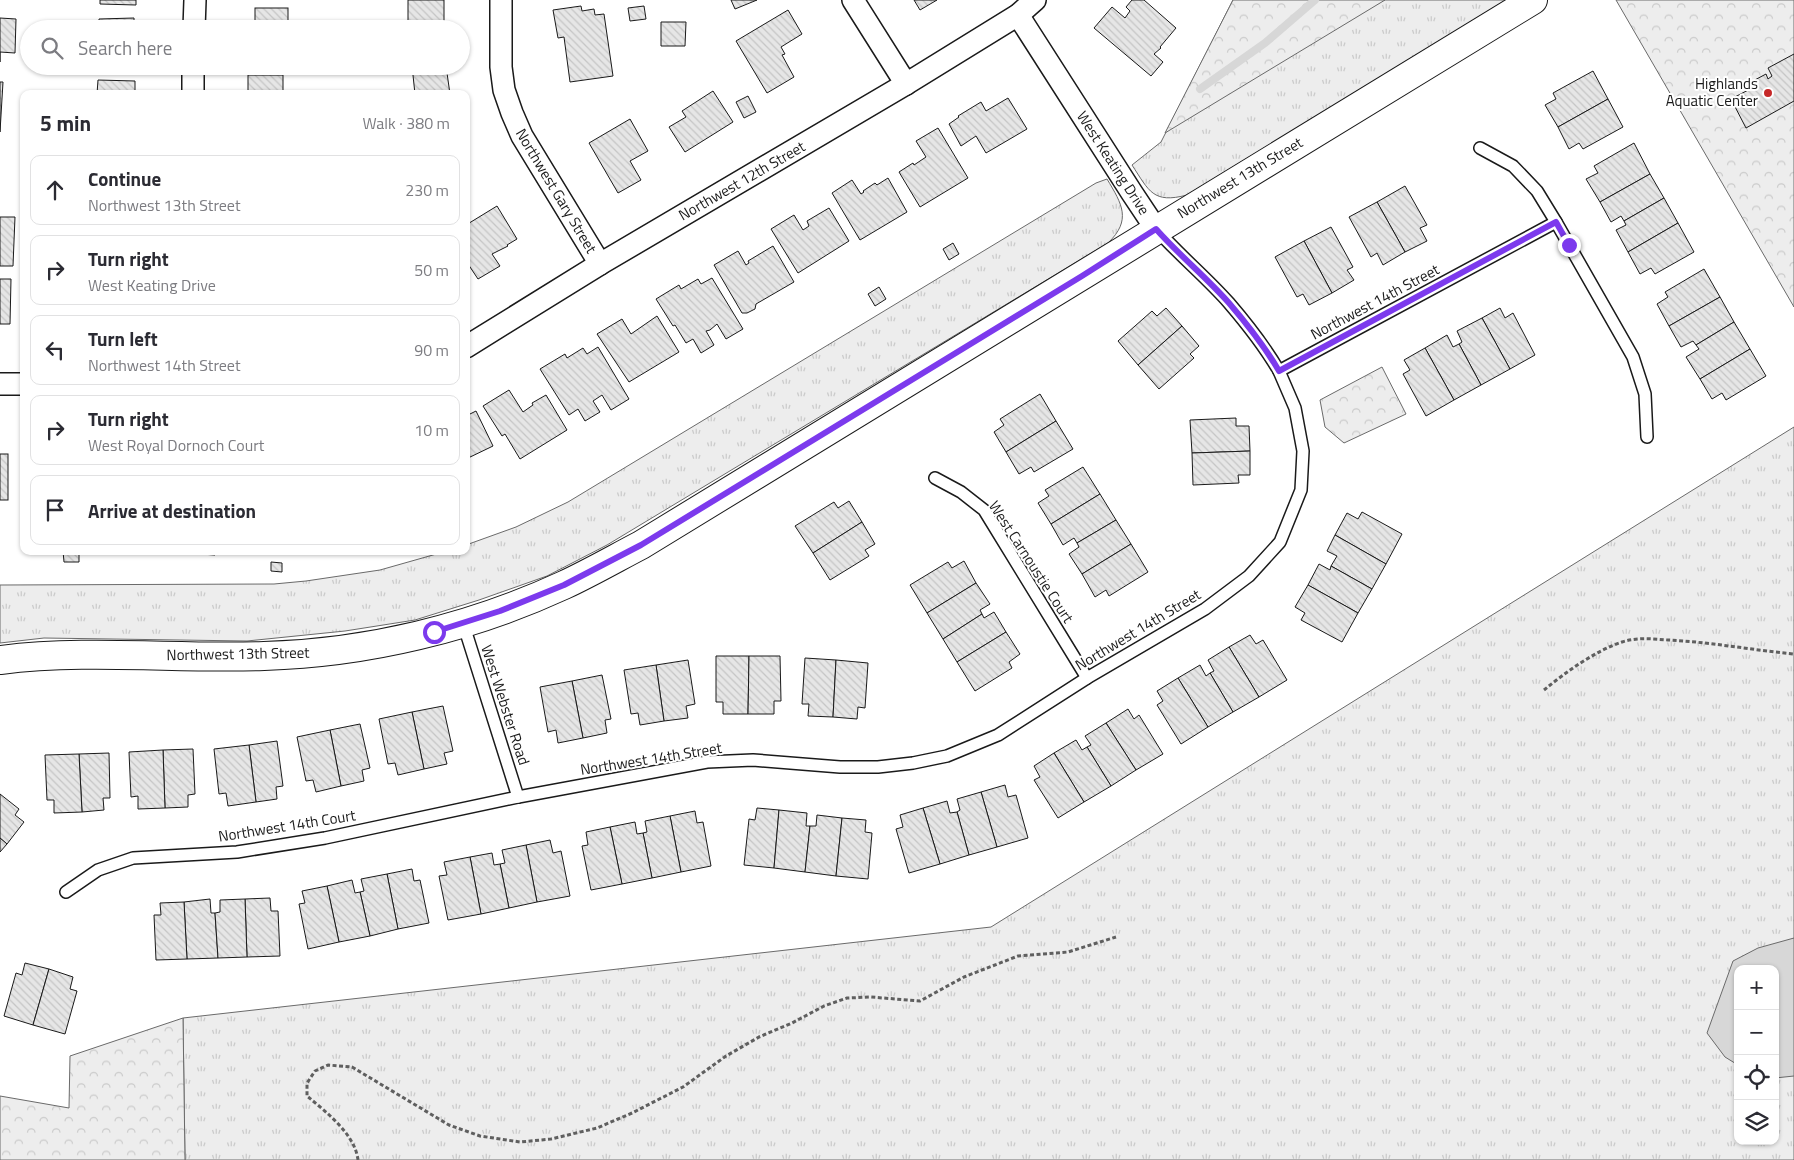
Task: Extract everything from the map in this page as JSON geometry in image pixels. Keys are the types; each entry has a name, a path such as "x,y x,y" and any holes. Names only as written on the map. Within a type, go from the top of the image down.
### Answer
{"main road":[{"name":"Northwest 13th Street","path":"0,660 68,655 265,656 313,653 370,646 434,632 463,623 500,611 564,585 641,545 1533,0"}],"street":[{"path":"194,0 194,20"},
{"name":"Northwest Gary Street","path":"501,0 501,67 504,90 512,113 522,136 600,264"},
{"path":"853,0 906,84"},
{"name":"Northwest 12th Street","path":"470,345 600,264 906,84 1018,15 1035,0"},
{"name":"West Keating Drive","path":"1018,15 1156,229"},
{"path":"193,75 193,90"},
{"path":"0,384 20,384"}],"lane":[{"path":"1480,148 1513,166 1537,192 1556,222 1632,357 1645,394 1647,437"},
{"name":"Northwest 14th Street","path":"518,797 707,762 753,760 850,767 878,767 913,763 947,756 998,735 1087,678 1205,608 1249,576 1280,542 1301,490 1303,451 1295,408 1279,371 1556,222"},
{"name":"West Keating Drive","path":"1156,229 1228,303 1270,356 1279,371"},
{"name":"West Carnoustie Court","path":"935,478 961,492 984,510 1087,678"},
{"name":"West Webster Road","path":"463,623 518,797"},
{"name":"Northwest 14th Court","path":"66,892 98,870 133,858 237,852 325,838 518,797"}],"path":[{"path":"1544,690 1585,660 1622,642 1642,639 1702,642 1794,654"},
{"path":"358,1160 357,1152 339,1124 307,1096 307,1082 315,1071 328,1065 352,1067 450,1125 480,1136 520,1142 551,1139 597,1128 683,1088 734,1051 824,1006 847,998 871,997 920,1001 964,977 1018,956 1068,952 1116,937"}],"green space":[{"path":"1233,0 1506,0 1187,195 1166,198 1159,196 1148,188 1132,165 1161,142"},
{"path":"1233,0 1385,0 1165,133"},
{"name":"Highlands Aquatic Center","path":"1616,0 1794,0 1794,307"},
{"path":"1107,179 1117,196 1122,212 1120,227 1108,243 607,545 547,576 415,620 345,631 247,641 44,638 0,643 0,585 274,584 380,570 433,555 470,555 470,544 516,527 568,502 1096,183"},
{"path":"1382,367 1406,414 1344,443 1325,427 1320,400"},
{"path":"1794,427 1794,1160 185,1160 183,1018 991,927"},
{"path":"183,1018 185,1160 0,1160 0,1096 69,1108 70,1056"}],"shaded area":[{"path":"1794,938 1794,1076 1779,1078 1779,965 1734,965 1734,1063 1725,1057 1707,1033 1733,961 1758,948"}],"building":[{"path":"100,0 136,0 136,5 100,4"},
{"path":"408,0 444,0 444,20 408,20"},
{"path":"731,0 757,0 735,9"},
{"path":"914,0 937,0 920,10"},
{"path":"1132,0 1144,0 1176,28 1154,54 1163,62 1151,76 1094,28 1112,7 1125,18 1130,11 1126,7"},
{"path":"581,6 582,11 594,9 595,15 604,14 613,76 570,82 564,37 558,38 553,10"},
{"path":"644,6 646,19 630,21 628,8"},
{"path":"255,8 288,8 288,20 255,20"},
{"path":"788,10 802,34 781,47 785,54 782,55 794,77 767,93 736,41"},
{"path":"0,18 16,19 15,53 0,52"},
{"path":"134,18 134,20 99,20"},
{"path":"661,22 686,22 685,46 661,46"},
{"name":"Highlands Aquatic Center","path":"1794,54 1794,101 1746,128 1731,99 1754,87 1751,82 1766,74 1768,79 1772,76 1768,68"},
{"path":"1593,71 1608,99 1558,127 1545,105 1556,99 1553,93"},
{"path":"248,75 283,75 283,90 248,90"},
{"path":"413,75 447,75 449,90 415,90"},
{"path":"98,80 135,81 135,90 97,90"},
{"path":"0,82 3,82 0,132"},
{"path":"713,91 733,122 685,152 669,127 686,117 682,111"},
{"path":"748,96 756,112 744,118 736,102"},
{"path":"1008,98 1027,129 986,153 976,136 961,146 949,124 981,102 986,111"},
{"path":"1608,99 1623,127 1583,149 1579,143 1569,149 1558,127"},
{"path":"630,119 648,151 630,161 641,180 618,193 589,143"},
{"path":"938,128 968,178 920,207 899,172 926,157 916,141"},
{"path":"1634,143 1650,174 1600,202 1586,179 1598,173 1594,166"},
{"path":"1650,174 1664,198 1624,221 1621,216 1611,222 1600,202"},
{"path":"888,178 907,212 860,240 832,193 852,180 861,194 875,183 877,185"},
{"path":"1405,186 1427,225 1420,228 1427,241 1405,252 1377,202"},
{"path":"1664,198 1678,223 1628,252 1616,230 1626,225 1624,221"},
{"path":"1377,202 1405,252 1383,265 1377,253 1371,257 1349,217"},
{"path":"497,206 517,239 492,254 500,266 478,279 470,267 470,223"},
{"path":"829,208 849,241 798,273 771,229 794,215 803,230 809,226 807,221"},
{"path":"0,217 15,217 13,266 0,266"},
{"path":"1678,223 1694,252 1655,274 1651,268 1640,274 1628,252"},
{"path":"1331,227 1353,267 1347,270 1354,280 1332,293 1304,241"},
{"path":"1304,241 1332,293 1309,305 1303,294 1297,297 1275,257"},
{"path":"953,243 959,254 949,260 943,249"},
{"path":"773,246 794,282 756,304 755,309 742,313 714,265 738,251 746,265 749,263 748,261"},
{"path":"1704,269 1720,297 1669,326 1657,304 1668,297 1665,292"},
{"path":"712,278 743,329 726,339 717,324 706,331 714,345 701,353 693,339 686,343 656,299 679,285 681,289 698,279 701,284"},
{"path":"0,279 11,279 10,324 0,324"},
{"path":"879,287 886,299 875,306 868,294"},
{"path":"1720,297 1734,322 1696,345 1693,341 1681,347 1669,326"},
{"path":"1166,308 1182,326 1138,365 1118,341 1152,311 1157,316"},
{"path":"1500,308 1505,318 1513,313 1535,355 1510,369 1482,318"},
{"path":"657,316 679,352 629,382 597,334 622,319 631,334"},
{"path":"1482,318 1510,369 1481,385 1459,344 1462,342 1457,331"},
{"path":"1734,322 1750,349 1700,379 1686,357 1699,349 1696,345"},
{"path":"1182,326 1199,346 1190,354 1194,358 1159,389 1138,365"},
{"path":"1447,335 1453,347 1459,344 1481,385 1454,400 1425,348"},
{"path":"598,347 629,399 611,410 602,395 593,401 600,412 585,421 578,409 569,415 540,369 565,354 567,358 583,348 587,354"},
{"path":"1425,348 1454,400 1426,416 1403,374 1410,370 1404,360"},
{"path":"1750,349 1766,376 1726,400 1722,393 1712,399 1700,379"},
{"path":"509,390 523,412 533,405 532,403 546,395 567,430 520,459 505,434 502,436 483,406"},
{"path":"1040,394 1056,421 1006,452 994,432 1004,425 1000,419"},
{"path":"476,411 493,446 470,457 470,414"},
{"path":"1236,418 1236,426 1249,426 1250,451 1192,453 1190,420"},
{"path":"1056,421 1073,449 1034,472 1031,467 1019,474 1006,452"},
{"path":"1250,451 1250,475 1238,475 1239,483 1193,485 1192,453"},
{"path":"0,454 8,454 8,500 0,500"},
{"path":"1083,467 1100,494 1051,524 1038,503 1049,496 1045,490"},
{"path":"1100,494 1116,520 1077,543 1074,538 1063,545 1051,524"},
{"path":"849,501 862,522 813,553 795,526 834,502 838,508"},
{"path":"1362,512 1402,534 1386,564 1335,535 1347,513 1358,519"},
{"path":"1116,520 1131,544 1082,574 1069,554 1079,547 1077,543"},
{"path":"862,522 875,544 865,550 869,556 830,580 813,553"},
{"path":"1335,535 1386,564 1372,589 1331,566 1337,556 1327,551"},
{"path":"1131,544 1148,572 1109,596 1106,590 1095,597 1082,574"},
{"path":"63,555 79,555 79,562 64,562"},
{"path":"964,561 976,583 927,613 910,585 948,562 952,568"},
{"path":"271,562 282,563 282,572 271,571"},
{"path":"1319,564 1330,570 1331,566 1372,589 1358,613 1308,585"},
{"path":"976,583 990,604 980,610 982,614 943,639 927,613"},
{"path":"1308,585 1358,613 1342,642 1301,620 1305,613 1295,607"},
{"path":"994,612 1006,632 957,662 943,639 982,614 984,618"},
{"path":"1006,632 1020,654 1009,662 1012,668 975,691 957,662"},
{"path":"1250,635 1256,644 1263,640 1287,680 1259,697 1229,647"},
{"path":"1229,647 1259,697 1233,712 1210,673 1214,671 1208,660"},
{"path":"716,656 749,656 748,714 723,714 723,702 716,702"},
{"path":"749,656 780,656 781,701 774,701 774,714 748,714"},
{"path":"805,658 836,660 833,717 808,716 809,704 802,704"},
{"path":"688,660 695,704 686,706 688,718 664,721 656,665"},
{"path":"836,660 868,663 865,708 858,707 857,719 833,717"},
{"path":"656,665 664,721 640,725 638,713 631,714 624,670"},
{"path":"1200,665 1206,676 1210,673 1233,712 1208,727 1178,678"},
{"path":"602,675 611,719 605,720 607,733 583,738 572,681"},
{"path":"1178,678 1208,727 1181,744 1157,705 1163,701 1157,691"},
{"path":"572,681 583,738 558,743 556,730 548,732 540,687"},
{"path":"443,706 453,751 444,753 447,764 424,769 412,712"},
{"path":"1128,709 1134,719 1139,715 1163,754 1136,770 1106,723"},
{"path":"412,712 424,769 398,775 395,763 388,764 379,719"},
{"path":"1106,723 1136,770 1111,786 1087,747 1091,745 1085,736"},
{"path":"360,724 370,768 362,770 364,781 341,786 330,730"},
{"path":"330,730 341,786 316,792 313,780 306,781 297,737"},
{"path":"1076,740 1082,750 1087,747 1111,786 1084,802 1054,753"},
{"path":"277,741 283,786 276,787 277,799 256,802 249,745"},
{"path":"249,745 256,802 228,806 226,793 219,794 214,749"},
{"path":"193,749 195,794 188,795 188,807 165,808 163,750"},
{"path":"163,750 165,808 138,809 138,796 131,797 129,752"},
{"path":"109,753 110,798 103,798 104,810 82,812 79,754"},
{"path":"1054,753 1084,802 1058,818 1034,780 1040,777 1034,766"},
{"path":"79,754 82,812 54,813 54,800 47,800 45,755"},
{"path":"1005,785 1008,797 1016,795 1028,838 997,847 981,792"},
{"path":"981,792 997,847 969,855 957,812 960,810 957,799"},
{"path":"0,794 19,809 15,815 24,822 7,844 0,838"},
{"path":"947,801 950,813 957,812 969,855 940,864 923,808"},
{"path":"757,808 779,810 774,868 744,865 749,819 755,820"},
{"path":"923,808 940,864 909,873 896,829 903,827 900,815"},
{"path":"779,810 807,813 806,826 810,826 805,872 774,868"},
{"path":"695,811 697,823 703,822 711,866 681,872 670,816"},
{"path":"817,815 842,818 836,876 805,872 810,826 816,826"},
{"path":"670,816 681,872 652,878 643,833 647,832 645,821"},
{"path":"842,818 866,820 865,832 872,833 868,879 836,876"},
{"path":"635,822 637,834 643,833 652,878 622,884 610,827"},
{"path":"610,827 622,884 591,890 582,846 588,845 586,832"},
{"path":"0,838 7,844 0,852"},
{"path":"550,840 553,853 561,851 570,896 537,902 526,845"},
{"path":"526,845 537,902 509,908 500,864 505,863 502,850"},
{"path":"492,853 494,865 500,864 509,908 481,914 470,857"},
{"path":"470,857 481,914 448,920 439,876 447,875 444,862"},
{"path":"412,869 414,881 420,880 429,923 398,929 387,874"},
{"path":"387,874 398,929 370,936 360,892 364,891 361,879"},
{"path":"352,880 355,893 360,892 370,936 339,942 327,886"},
{"path":"327,886 339,942 308,949 299,904 305,903 302,891"},
{"path":"270,898 271,911 278,911 280,956 247,957 245,899"},
{"path":"210,899 211,913 215,913 218,958 187,959 184,902"},
{"path":"245,899 247,957 218,958 215,913 220,912 220,900"},
{"path":"184,902 187,959 156,960 154,915 161,915 160,903"},
{"path":"25,963 49,969 33,1025 4,1016 16,973 22,975"},
{"path":"49,969 73,977 70,989 77,991 65,1034 33,1025"}],"waterway":[{"path":"1200,89 1265,43 1315,0"}],"place":[{"name":"Highlands Aquatic Center","path":"1768,93"}],"route":[{"path":"434,632 500,611 564,585 641,545 1156,229 1228,303 1270,356 1279,371 1556,222 1569,245"}]}
